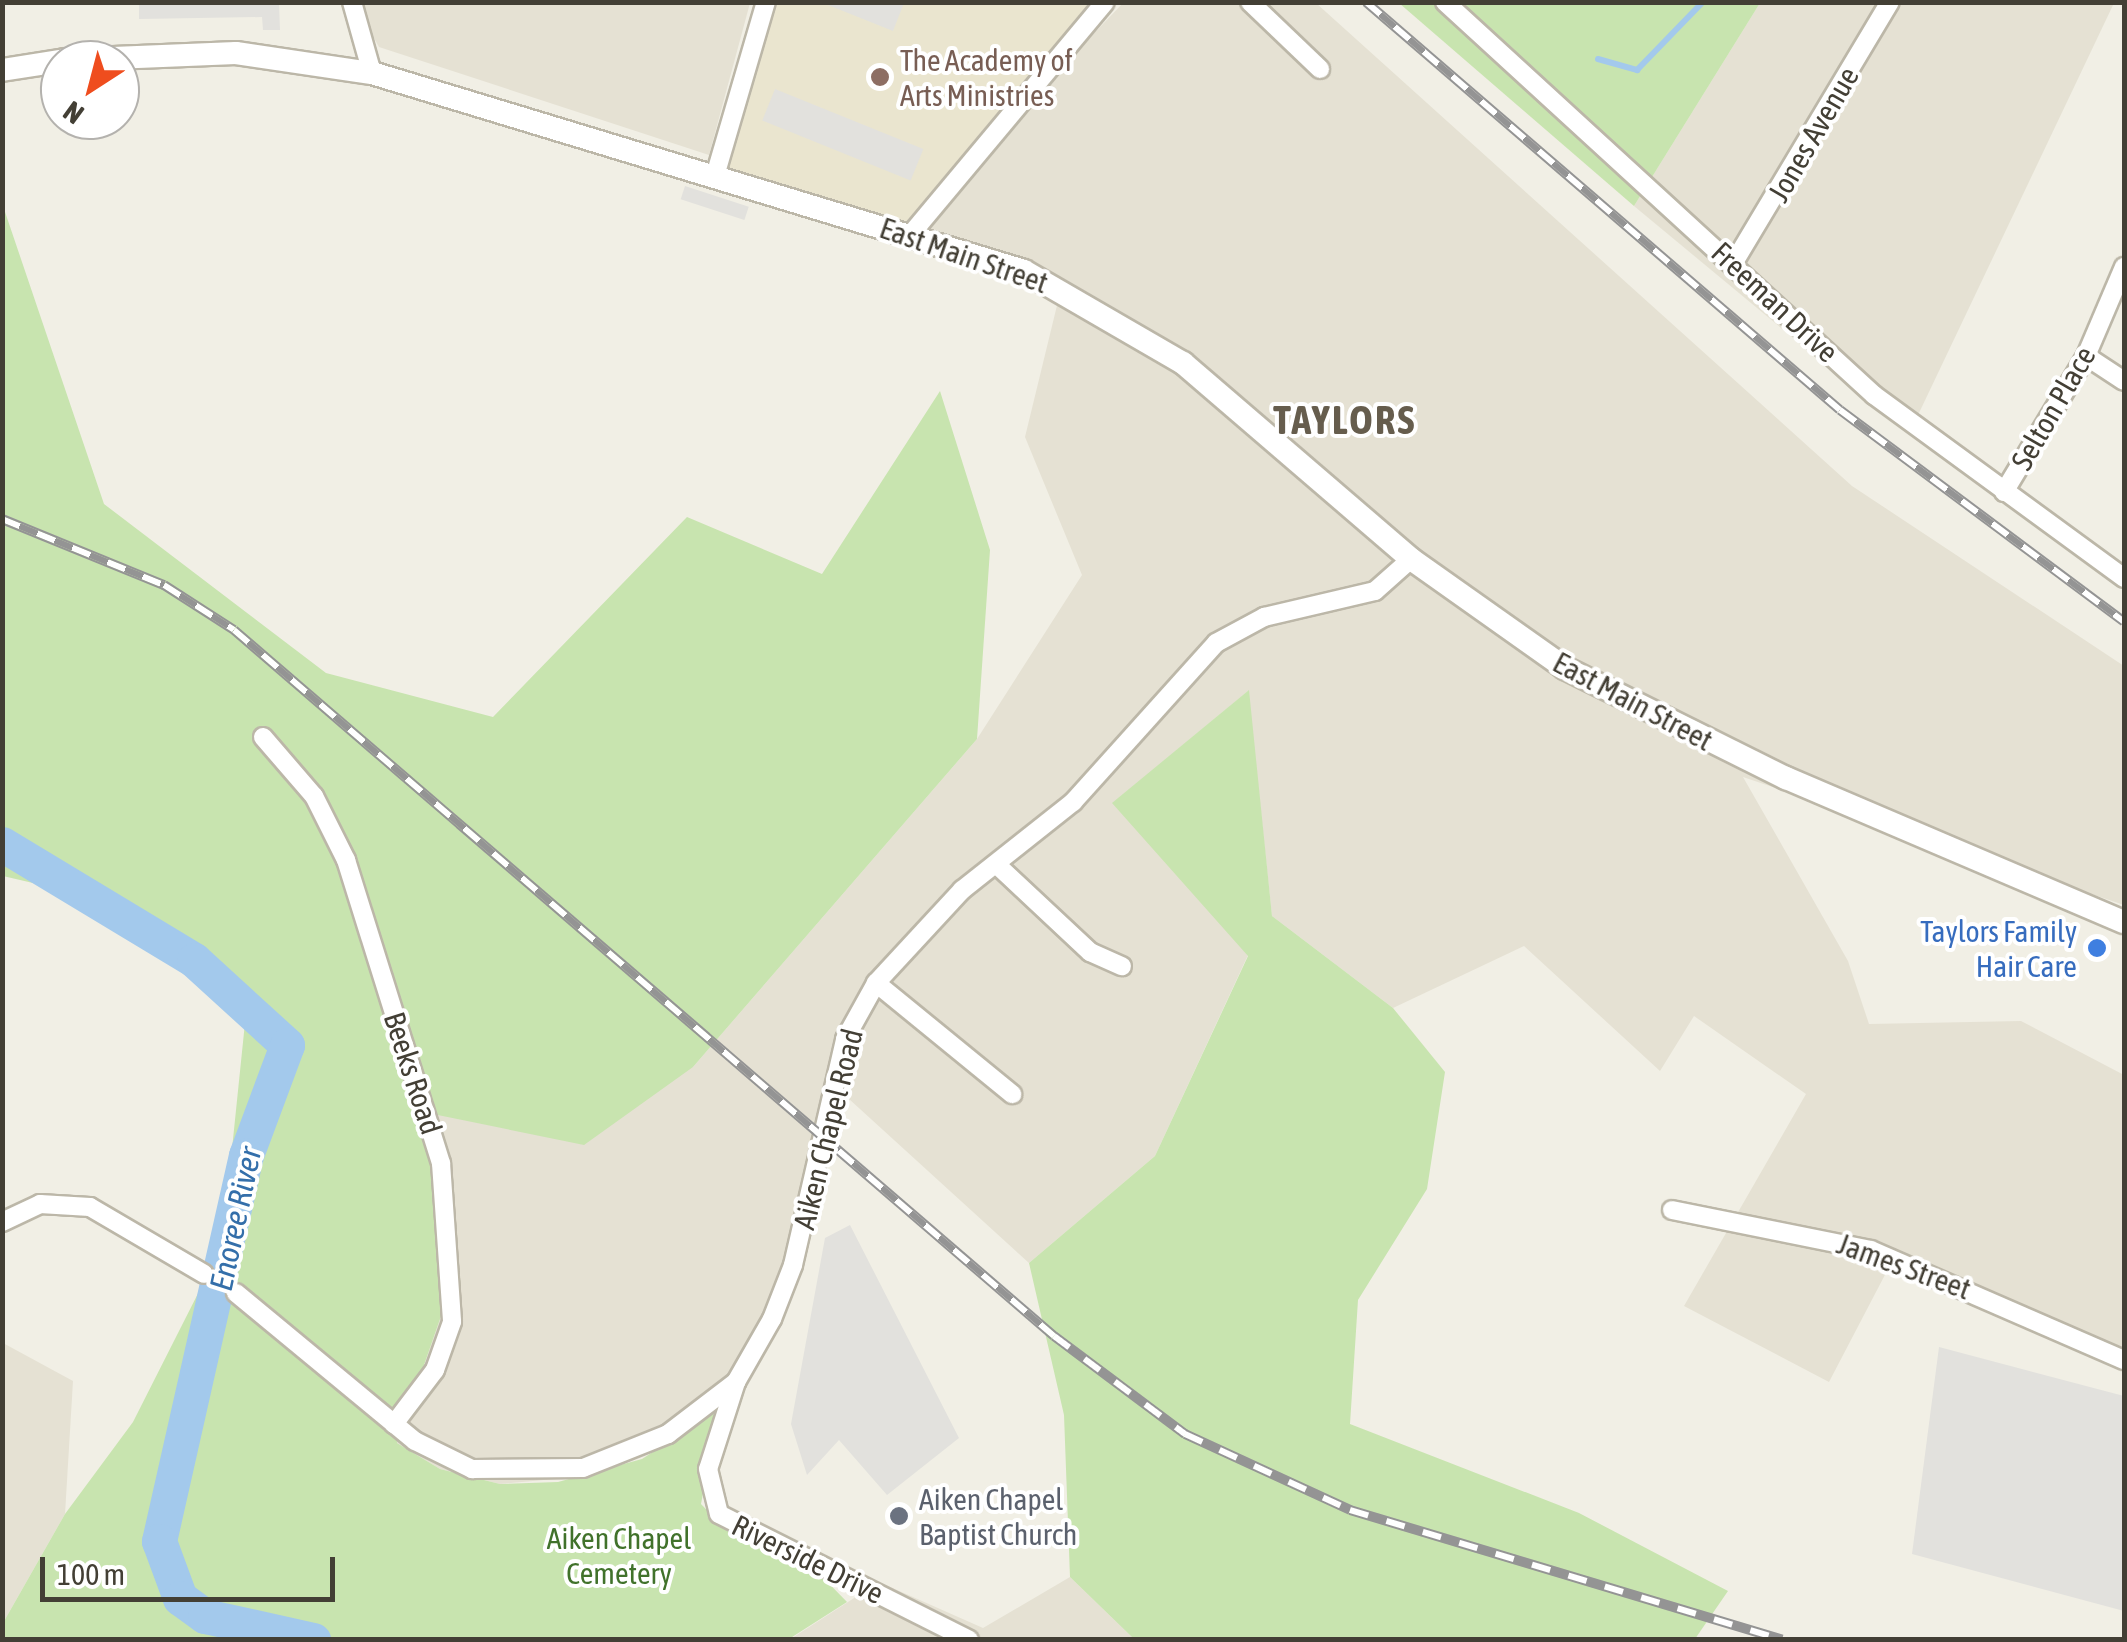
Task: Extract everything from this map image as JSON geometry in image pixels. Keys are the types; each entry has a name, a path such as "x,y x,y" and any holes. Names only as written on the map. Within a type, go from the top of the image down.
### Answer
{"street":[{"path":"352,2 372,73"},
{"path":"715,176 766,2"},
{"path":"911,234 1105,2"},
{"path":"1250,2 1320,69"},
{"name":"Freeman Drive","path":"1445,2 1874,394 2124,578"},
{"name":"Jones Avenue","path":"1734,264 1890,2"},
{"name":"East Main Street","path":"140,57 236,53 372,73 1024,271 1146,338 1412,560 1614,696 2124,922"},
{"name":"East Main Street","path":"2,70 40,64"},
{"name":"Selton Place","path":"2004,492 2086,356 2124,267"},
{"path":"2086,356 2124,380"},
{"name":"Aiken Chapel Road","path":"236,1293 394,1424 472,1468 554,1472 650,1444 736,1382 786,1288 845,1039 876,983 996,864 1073,802 1216,643 1264,617 1375,591 1412,560"},
{"name":"Beeks Road","path":"264,738 314,796 346,860 440,1163 452,1322 435,1370 394,1424"},
{"path":"996,864 1090,952 1122,966"},
{"path":"876,983 1012,1094"},
{"path":"2,1222 40,1204 90,1207 204,1274"},
{"name":"James Street","path":"1672,1210 1871,1250 2124,1360"},
{"name":"Riverside Drive","path":"736,1382 708,1469 719,1514 969,1640"}],"shaded area":[{"path":"904,2 893,31 823,3"},
{"path":"139,3 279,3 280,30 263,30 262,17 139,19"},
{"path":"354,3 750,3 709,155 379,47"},
{"path":"767,3 1105,3 911,234 715,176"},
{"path":"1123,3 1316,3 1852,486 2124,666 2124,905 1743,777 1848,961 1869,1024 2021,1021 2124,1075 2124,1361 1888,1269 1829,1382 1684,1306 1806,1094 1694,1016 1660,1071 1524,946 1393,1008 1272,916 1248,691 1113,803 1248,955 1155,1156 1029,1263 849,1099 822,1155 792,1280 739,1392 687,1436 599,1475 500,1484 440,1469 397,1443 448,1296 427,1113 693,1067 977,739 1082,575 1025,437 1061,289 909,227"},
{"path":"1760,3 2114,3 1909,434 1634,206"},
{"path":"775,89 923,149 911,180 762,121"},
{"path":"685,186 749,207 744,220 681,199"},
{"path":"850,1225 959,1438 887,1495 839,1440 807,1475 791,1424 825,1238"},
{"path":"3,1343 73,1381 65,1514 3,1623"},
{"path":"1939,1347 2124,1396 2124,1611 1912,1554"},
{"path":"1070,1577 1134,1639 789,1640 879,1582 983,1628"}],"green space":[{"path":"1399,3 1760,3 1634,206"},
{"name":"Aiken Chapel Cemetery","path":"2,203 104,504 326,673 493,717 687,517 822,574 940,391 990,550 977,739 693,1067 584,1145 428,1113 448,1296 397,1443 440,1469 500,1484 558,1482 642,1459 719,1409 701,1504 726,1530 805,1559 847,1602 789,1639 3,1639 3,1623 65,1514 133,1422 222,1246 246,1013 67,891 3,876"},
{"path":"1249,690 1272,916 1393,1008 1445,1072 1427,1189 1358,1300 1350,1424 1579,1513 1728,1591 1695,1639 1134,1639 1070,1577 1064,1415 1029,1263 1155,1156 1248,956 1112,803"}],"waterway":[{"path":"1598,59 1637,70 1703,2"},
{"name":"Enoree River","path":"2,844 194,960 287,1045 246,1155 159,1541 180,1598 205,1616 313,1640"}],"railway":[{"path":"1366,2 1840,410 2124,622"},
{"path":"2,519 164,585 234,630 1054,1336 1185,1434 1350,1510 1782,1640"}],"place":[{"name":"The Academy of Arts Ministries","path":"880,77"},
{"name":"Taylors Family Hair Care","path":"2097,948"},
{"name":"Aiken Chapel Baptist Church","path":"899,1516"}],"district":[{"name":"TAYLORS","path":"1345,420"}]}
